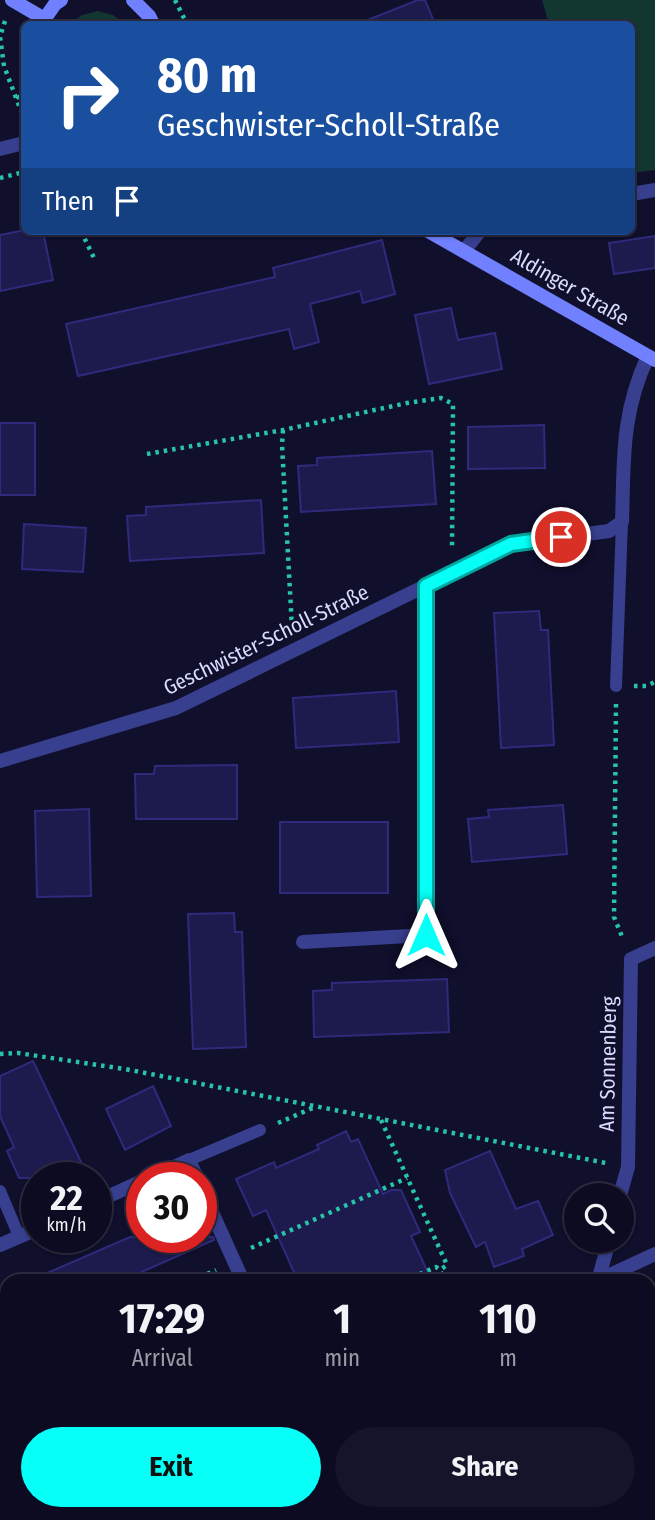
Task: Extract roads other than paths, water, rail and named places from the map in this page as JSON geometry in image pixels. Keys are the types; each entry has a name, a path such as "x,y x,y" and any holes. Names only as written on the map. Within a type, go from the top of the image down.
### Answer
{"main road":[{"path":"43,21 61,0"},
{"path":"133,0 152,21"},
{"path":"10,6 40,21"},
{"name":"Aldinger Straße","path":"435,235 652,358"}],"street":[{"path":"0,149 21,144"},
{"path":"635,193 655,190"},
{"path":"464,251 477,235"},
{"path":"622,522 625,428 636,383 652,358"},
{"name":"Geschwister-Scholl-Straße","path":"0,761 176,708 511,544 609,531 622,522"},
{"path":"303,942 426,935 426,586"},
{"name":"Am Sonnenberg","path":"623,1183 628,1167 631,959 655,948"},
{"path":"185,1162 189,1160"},
{"path":"217,1223 240,1274"},
{"path":"0,1245 19,1236"},
{"path":"600,1274 606,1253"},
{"path":"611,1274 655,1254"}],"lane":[{"path":"616,686 622,522"},
{"path":"189,1160 260,1130"},
{"path":"0,1191 19,1236"}]}
